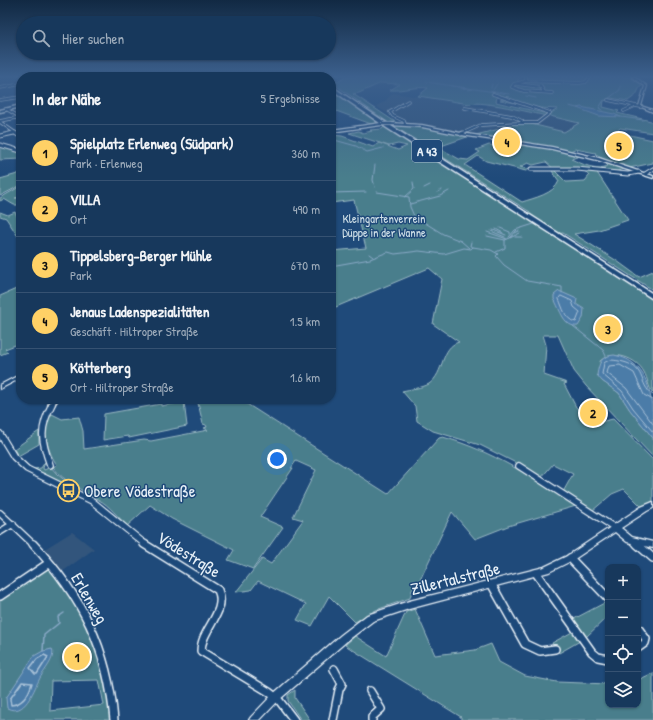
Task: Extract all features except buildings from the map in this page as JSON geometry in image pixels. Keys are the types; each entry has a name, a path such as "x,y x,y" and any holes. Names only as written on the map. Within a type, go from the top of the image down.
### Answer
{"highway":[{"name":"A 43","path":"368,111 653,297"},
{"name":"A 43","path":"558,234 653,293"}],"street":[{"path":"392,111 390,112 393,116 404,121 404,124"},
{"path":"486,111 522,119 520,123"},
{"path":"461,134 481,125 537,122 550,113 544,111"},
{"path":"0,122 16,118"},
{"path":"0,122 14,133"},
{"path":"336,130 381,124 404,124 552,148 598,158 653,177"},
{"path":"0,136 14,133"},
{"path":"0,145 16,150"},
{"path":"645,174 653,168"},
{"path":"531,169 577,169 628,174 639,172"},
{"path":"0,387 16,379"},
{"path":"50,465 43,447 42,435 44,420 52,404"},
{"name":"Vödestraße","path":"0,434 14,458 27,469 92,501 123,529 139,541 218,590 222,596 221,604 202,641 201,651 205,655 276,697 294,720"},
{"path":"519,466 615,528 653,558"},
{"name":"Zillertalstraße","path":"254,720 276,697 370,618 409,605 536,573 570,558 644,509 653,506"},
{"name":"Erlenweg","path":"0,513 13,524 49,563 76,600 95,637 112,694 114,720"},
{"path":"0,532 13,524"},
{"path":"634,542 653,545"},
{"path":"570,558 605,595"},
{"path":"0,596 49,563"},
{"path":"536,573 592,652 598,657 605,658"},
{"path":"492,585 525,644 540,651 556,649"},
{"path":"641,632 646,639 645,643 641,646"},
{"path":"333,720 339,690 342,684 334,669"},
{"path":"370,691 381,710 372,717 372,720"}],"shaded area":[{"path":"383,111 525,111 580,123 564,132 527,123 500,124 507,127 476,135 407,123 393,115 389,115"},
{"path":"72,532 94,549 62,572 43,550"}],"green space":[{"path":"336,111 361,111 379,123 371,124"},
{"path":"371,111 378,111 397,123 389,123"},
{"path":"522,111 533,111 548,114 547,116"},
{"path":"555,111 617,111 619,111 617,113 651,121 653,123 653,133 620,128 616,132 653,140 653,163 629,168 601,158 595,154 596,153 575,149 570,151 476,135 507,127 499,124 527,123 564,132 579,123 550,116 551,113"},
{"name":"Kleingartenverrein Düppe in der Wanne","path":"401,124 470,136 438,147 459,159 468,160 480,152 476,150 489,145 497,146 508,142 551,149 580,156 571,159 589,166 598,168 608,166 605,163 608,163 625,169 617,171 596,171 628,220 599,230 574,234 617,261 639,277 653,271 653,290 563,233 552,235 653,300 653,393 641,367 630,359 611,356 605,357 600,361 602,381 619,393 630,410 653,438 653,457 586,386 574,371 558,335 543,335 546,345 544,375 567,383 564,384 576,407 591,424 613,419 653,460 653,502 642,507 624,489 612,494 592,511 563,492 573,474 553,464 541,478 528,469 480,445 433,431 417,421 415,406 402,391 429,384 438,374 445,355 449,349 459,342 433,324 442,279 429,268 336,307 336,251 366,248 354,200 336,202 336,135 342,136 373,147 379,143 398,150 407,146 398,144 389,146 349,133 359,131 363,133 372,131 370,130 382,129 385,126 520,214 530,212 392,125","holes":["478,156 486,161 526,171 529,169 520,167 528,163 533,165 546,162 555,170 584,170 589,176 585,181 566,182 554,170 552,171 559,181 553,189 543,195 522,202 465,165"]},
{"path":"0,146 16,151 16,159 0,160"},
{"path":"16,174 16,188 0,196 0,179"},
{"path":"16,189 16,205 4,199 0,201 0,198"},
{"path":"0,212 8,215 15,212 16,233 6,218 0,216"},
{"path":"16,289 16,345 5,349 8,352 0,355 0,296"},
{"path":"161,404 161,406 184,404 187,426 129,438 128,436 103,440 104,414"},
{"path":"198,404 247,404 388,494 439,438 443,437 479,450 512,466 576,506 508,526 475,539 452,512 420,580 412,590 410,598 376,610 355,622 329,596 312,626 297,620 306,604 258,581 251,590 236,592 262,559 271,564 303,520 293,517 316,470 296,461 291,468 293,468 260,517 283,527 253,569 228,560 234,550 172,519 150,505 127,526 103,502 68,482 53,467 57,465 48,447 45,432 48,419 52,414 62,419 79,417 83,431 84,449 144,440 151,441 208,430 204,428 207,427 203,424"},
{"path":"39,431 39,444 18,456 14,449"},
{"path":"45,462 43,468 44,470 51,467 57,474 77,490 34,469 41,468"},
{"path":"46,569 52,571 74,603 101,660 110,700 110,720 0,720 0,599","holes":["99,680 104,705 50,711 51,681"]},
{"path":"605,603 605,619 585,638 572,620"},
{"path":"415,609 435,655 475,650 491,644 499,662 525,676 557,682 605,684 605,708 641,708 641,679 653,673 653,720 461,720 461,717 345,645 355,636 386,656 406,612"},
{"path":"574,631 580,641 559,653 552,643"},
{"path":"295,690 295,698 310,720 301,720 288,701 288,695"}],"water":[{"path":"584,111 598,111 621,117 599,116"},
{"path":"559,291 577,299 576,304 584,309 583,318 578,326 569,324 563,317 554,299 554,295"},
{"path":"614,355 627,359 637,366 643,375 648,386 651,399 653,438 630,410 619,393 602,381 597,375 601,361 606,357"},
{"path":"52,649 53,653 51,661 41,676 28,702 19,709 13,710 7,708 6,698 34,656 43,651"}],"waterway":[{"path":"621,117 643,120"},
{"path":"336,140 356,146 367,152 383,148"},
{"path":"375,165 373,180 375,187"},
{"path":"406,196 414,189 413,182"},
{"path":"424,188 430,185"},
{"path":"438,192 442,190"},
{"path":"410,204 440,196 449,191"},
{"path":"336,193 366,192"},
{"path":"377,192 406,196"},
{"path":"406,196 409,197 410,207 414,216 443,234 461,241 469,248"},
{"path":"509,237 515,230 534,224"},
{"path":"500,228 510,232 510,234"},
{"path":"496,229 503,233"},
{"path":"493,230 506,235"},
{"path":"510,238 517,230"},
{"path":"491,231 505,237"},
{"path":"515,233 519,231"},
{"path":"487,232 507,239"},
{"path":"510,238 520,233"},
{"path":"487,236 505,240"},
{"path":"515,237 522,237"},
{"path":"505,240 510,238"},
{"path":"496,252 505,248 505,240"},
{"path":"471,242 470,246 473,247"},
{"path":"336,265 370,259 388,252 395,254 419,251 444,254 464,248 471,249 473,247"},
{"path":"473,247 491,250 498,254 496,256 504,265 527,281 562,287 562,293"},
{"path":"369,254 373,257"},
{"path":"573,326 603,350 606,356"},
{"path":"43,651 44,635 59,623 58,617 64,613"}],"place":[{"name":"Jenaus Ladenspezialitäten","path":"507,142"},
{"name":"Kötterberg","path":"619,146"},
{"name":"Tippelsberg-Berger Mühle","path":"608,329"},
{"name":"VILLA","path":"593,413"},
{"name":"Obere Vödestraße","path":"69,490"},
{"name":"Spielplatz Erlenweg (Südpark)","path":"77,657"}]}
